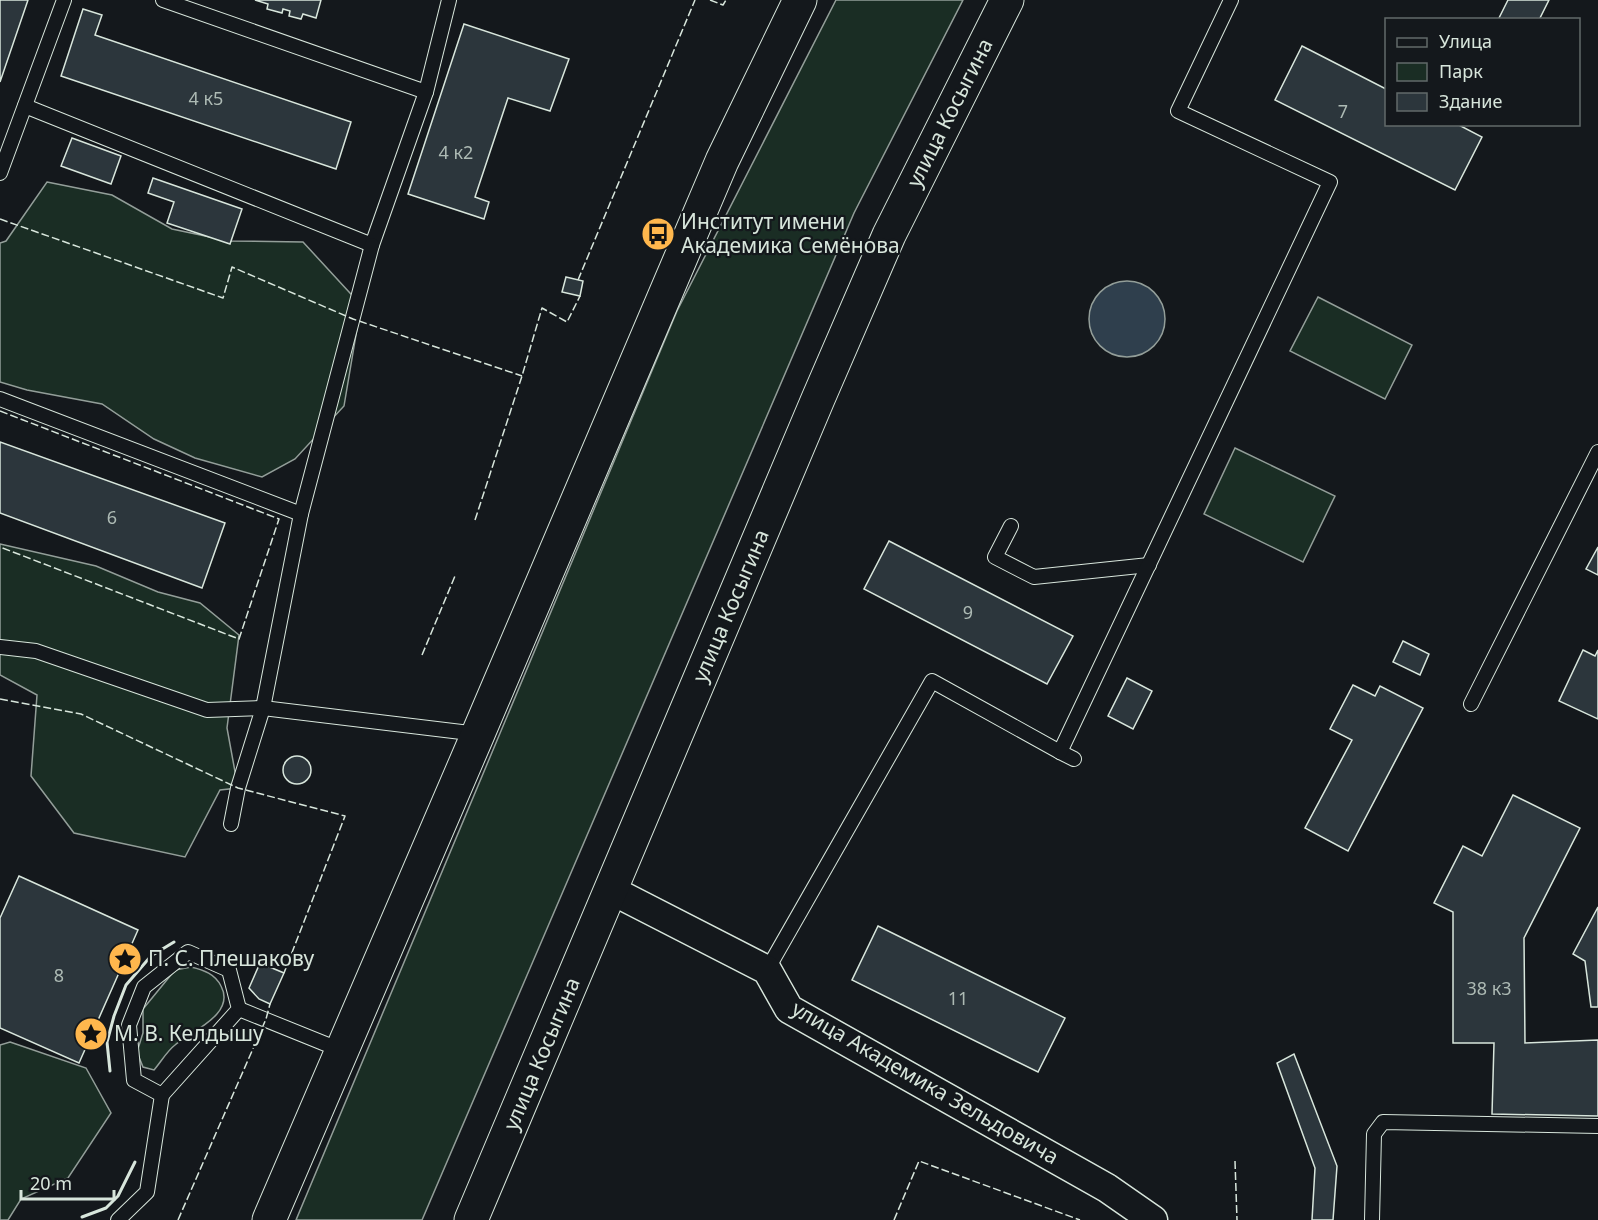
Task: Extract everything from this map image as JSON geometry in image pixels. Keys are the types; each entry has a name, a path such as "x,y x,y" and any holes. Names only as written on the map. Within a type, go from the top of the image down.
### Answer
{"main road":[{"path":"269,1220 722,161 800,0"},
{"name":"улица Косыгина","path":"471,1220 889,236 1007,0"}],"street":[{"path":"611,890 767,970"},
{"name":"улица Академика Зельдовича","path":"767,970 789,1009 1107,1188 1153,1220"}],"lane":[{"path":"0,173 64,0"},
{"path":"163,0 426,92"},
{"path":"231,824 238,788 262,708 301,514 372,245 426,92 449,0"},
{"path":"1060,752 1330,182 1178,111 1231,0"},
{"path":"25,106 372,245"},
{"path":"0,399 301,514"},
{"path":"1470,704 1598,452"},
{"path":"1011,526 995,557 1035,577 1149,565"},
{"path":"0,647 36,651 207,710 262,708 478,734"},
{"path":"767,970 932,681 1074,759"},
{"path":"162,1095 134,1080 129,1025 144,987 188,952 229,970 239,1009"},
{"path":"239,1009 343,1051"},
{"path":"118,1220 147,1192 162,1095 239,1009"},
{"path":"1372,1220 1374,1134 1383,1122 1598,1126"}],"green space":[{"path":"836,0 963,0 854,213 422,1220 296,1220 677,311"},
{"path":"47,182 112,195 172,229 229,241 303,242 361,305 344,406 295,459 262,477 195,458 154,439 102,404 27,390 0,382 0,243 6,241"},
{"path":"1318,297 1412,345 1385,399 1290,351"},
{"path":"1235,448 1335,496 1303,562 1204,514"},
{"path":"0,544 96,566 158,592 200,603 239,635 227,728 238,788 220,790 185,857 74,833 31,776 37,695 0,675"},
{"path":"191,967 216,978 224,996 223,1005 210,1021 172,1047 154,1070 143,1067 137,1052 143,1033 143,1009 175,970"},
{"path":"10,1042 86,1068 111,1113 68,1178 21,1199 8,1220 0,1220 0,1045"}],"water":[{"path":"1120,281 1134,281 1148,287 1159,298 1165,312 1162,334 1154,346 1134,357 1120,357 1106,351 1095,340 1089,326 1089,312 1095,298 1106,287"}],"building":[{"path":"0,0 28,0 0,82"},
{"path":"255,0 321,0 316,18 303,14 301,19 289,16 290,11 283,9 282,13 267,9 268,4"},
{"path":"1508,0 1549,0 1540,18 1499,18"},
{"path":"83,9 102,15 95,35 351,122 336,169 61,76"},
{"path":"464,24 569,59 550,111 508,98 475,197 489,202 484,219 408,194"},
{"path":"1302,46 1385,88 1385,126 1461,126 1482,137 1455,190 1275,100"},
{"path":"72,138 121,156 111,184 61,166"},
{"path":"153,178 242,209 230,244 167,223 174,202 148,193"},
{"path":"566,277 583,281 580,296 562,292"},
{"path":"0,442 225,523 202,588 0,513"},
{"path":"889,541 1073,636 1047,684 864,589"},
{"path":"1598,547 1598,575 1586,569"},
{"path":"1403,641 1429,654 1420,675 1393,662"},
{"path":"1583,650 1595,656 1598,650 1598,719 1559,701"},
{"path":"1127,678 1152,691 1133,729 1108,716"},
{"path":"1353,685 1375,696 1380,686 1423,708 1348,851 1305,828 1352,740 1330,729"},
{"path":"297,756 307,760 311,770 307,780 297,784 287,780 283,770 287,760"},
{"path":"1513,795 1580,828 1524,938 1525,1043 1598,1040 1598,1116 1492,1114 1494,1043 1453,1043 1453,912 1434,903 1463,846 1482,856"},
{"path":"19,876 138,930 79,1063 0,1028 0,918"},
{"path":"1598,907 1598,1007 1591,1007 1585,961 1573,954"},
{"path":"878,926 1065,1018 1038,1072 852,980"},
{"path":"260,963 284,973 270,1004 259,999 249,988"},
{"path":"1294,1054 1337,1166 1333,1220 1312,1220 1315,1168 1277,1063"}],"fence":[{"path":"578,280 695,0"},
{"path":"710,0 723,5 726,0"},
{"path":"0,219 223,298 232,267 353,319 522,376"},
{"path":"475,520 542,308 567,322 580,296"},
{"path":"0,411 279,519 239,639 0,547"},
{"path":"422,655 455,576"},
{"path":"0,699 81,714 238,788 345,816 284,973"},
{"path":"178,1220 266,1019 270,1004"},
{"path":"894,1220 919,1161 1080,1220"},
{"path":"1235,1161 1237,1220"}],"wall":[{"path":"110,1071 107,1042 126,985 151,956 174,942"},
{"path":"82,1217 106,1208 118,1196 135,1162"}],"place":[{"name":"Институт имени Академика Семёнова","path":"658,234"},
{"name":"П. С. Плешакову","path":"125,959"},
{"name":"М. В. Келдышу","path":"91,1034"}]}
